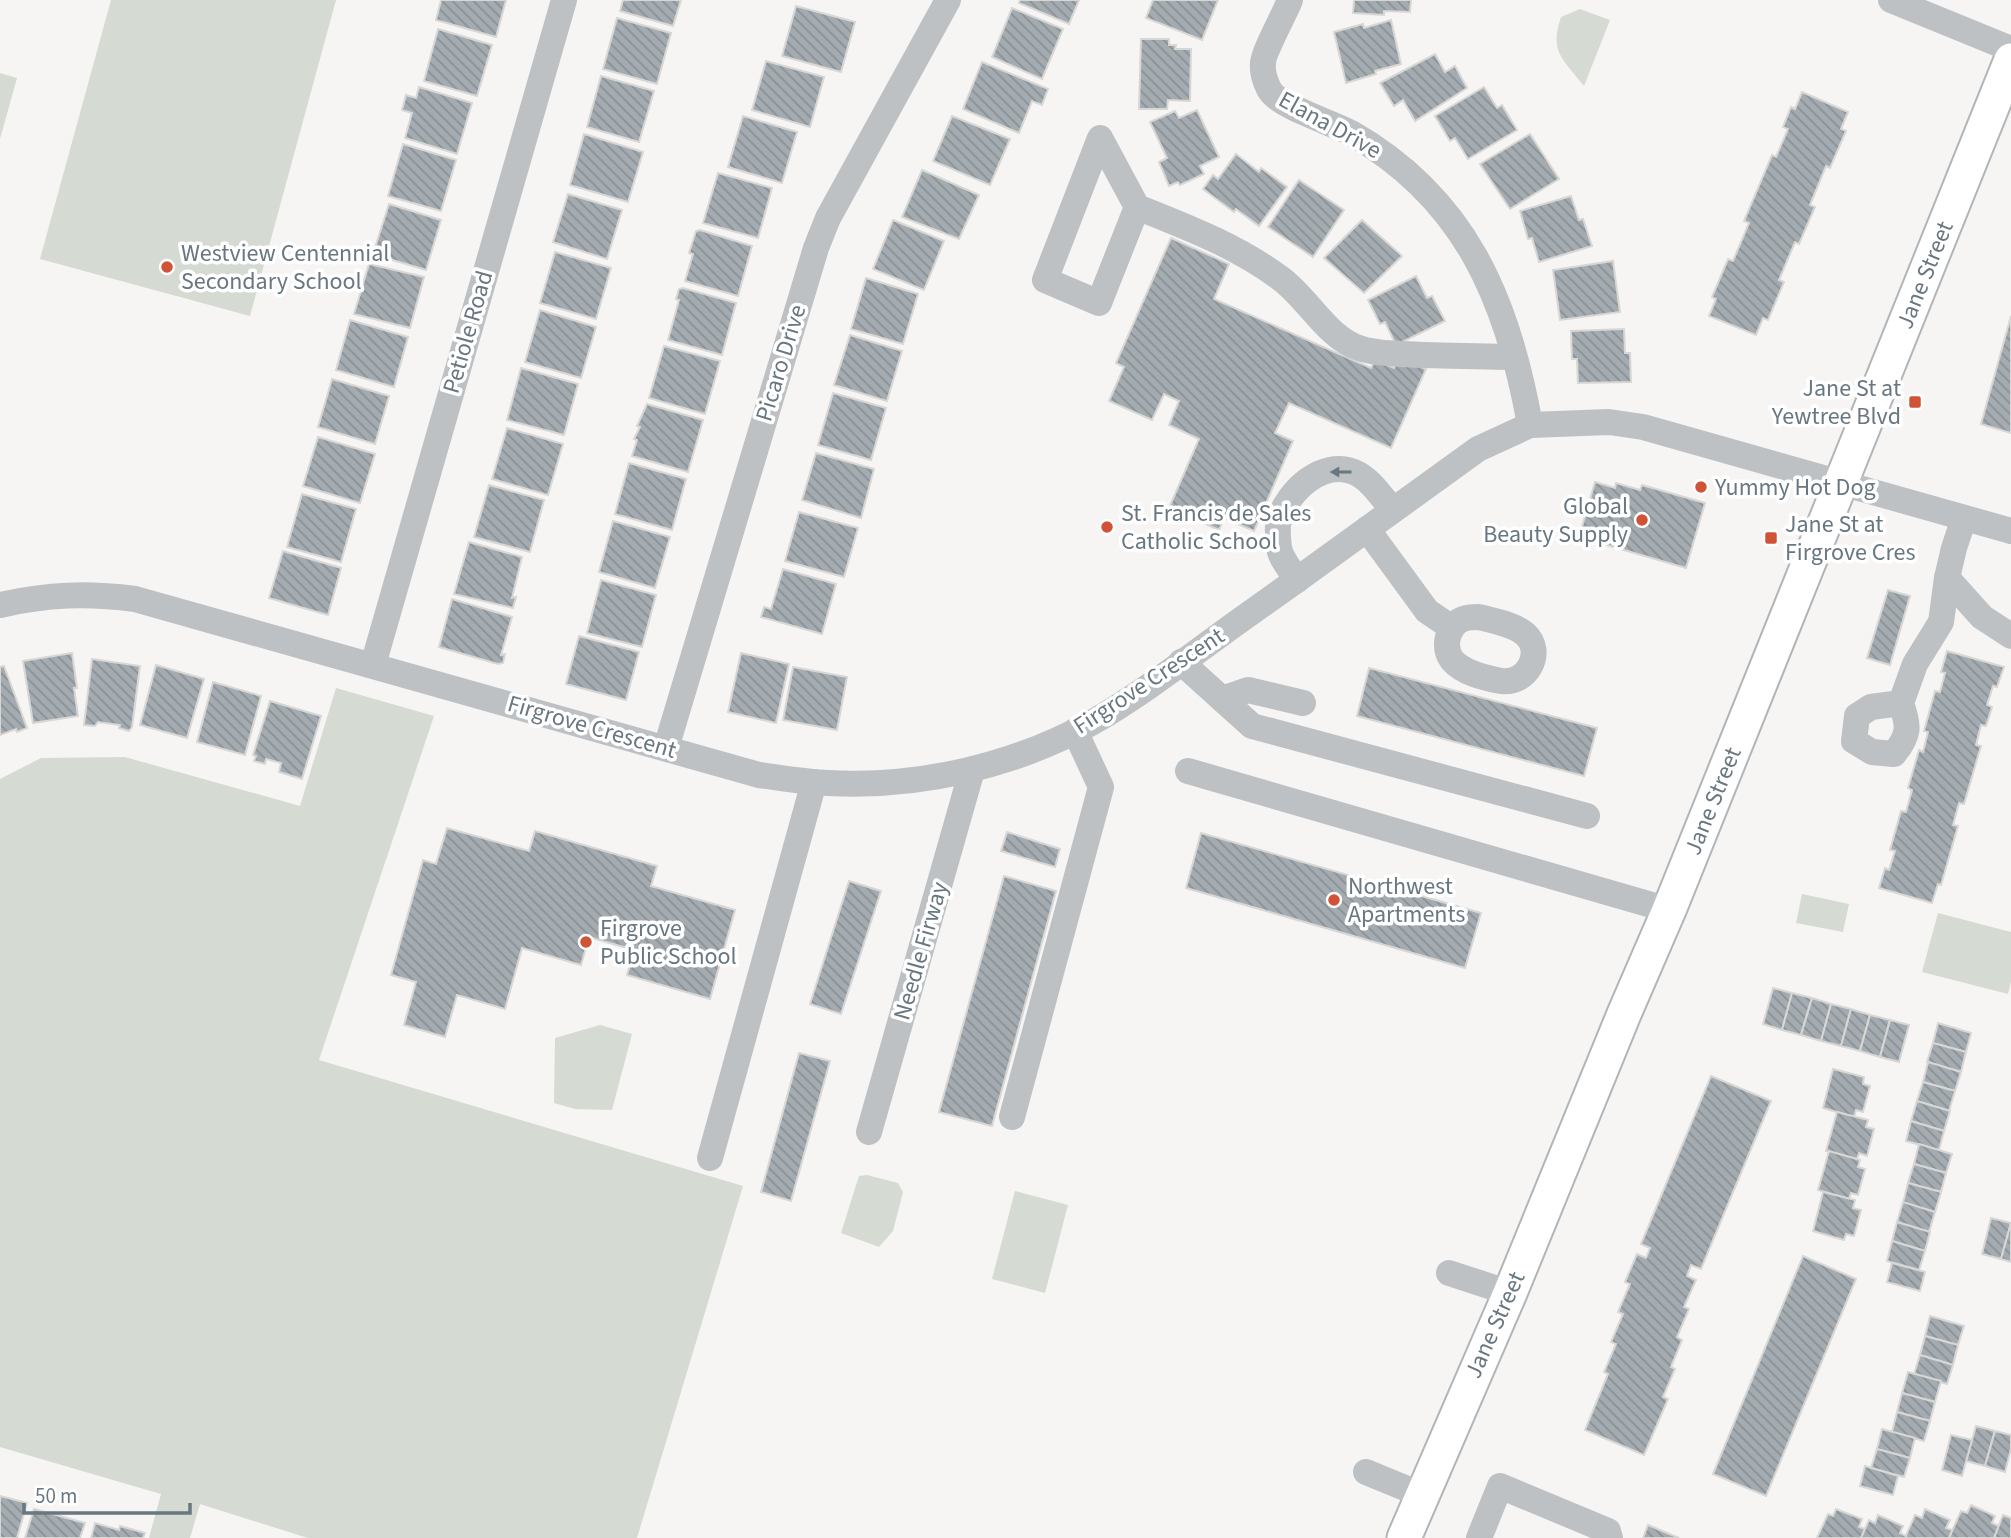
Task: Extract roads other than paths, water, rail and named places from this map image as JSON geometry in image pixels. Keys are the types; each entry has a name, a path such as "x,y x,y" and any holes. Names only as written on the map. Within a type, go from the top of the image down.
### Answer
{"main road":[{"name":"Jane Street","path":"1404,1538 1510,1293 1620,1021 1669,910 2011,60"}],"street":[{"name":"Petiole Road","path":"373,664 564,0"},
{"name":"Picaro Drive","path":"666,748 816,248 828,218 948,0"},
{"name":"Elana Drive","path":"1290,0 1262,60 1270,92 1285,106 1303,111 1350,133 1385,155 1412,176 1443,208 1468,242 1490,282 1524,391 1530,425"},
{"path":"1891,0 1930,7 2011,49"},
{"path":"1137,207 1099,303 1045,280 1100,138 1137,207 1249,256 1283,280 1338,336 1356,348 1372,352 1417,355 1514,357"},
{"name":"Firgrove Crescent","path":"0,605 29,598 72,594 135,599 759,775 830,783 915,780 972,770 1023,754 1095,721 1478,449 1530,425 1609,422 1643,427 1840,485 2011,531"},
{"path":"1297,580 1279,550 1279,521 1295,490 1315,476 1338,470 1354,472 1368,482 1393,510"},
{"path":"1900,703 1916,664 1941,622 1947,578 1964,518"},
{"path":"1367,529 1427,611 1452,628"},
{"path":"1947,578 1982,617 2011,636"},
{"path":"1181,662 1252,726 1587,816"},
{"path":"1222,699 1248,690 1303,703"},
{"path":"1012,1117 1101,787 1075,731"},
{"name":"Needle Firway","path":"869,1132 972,770"},
{"path":"1188,771 1669,910"},
{"path":"710,1158 814,782"},
{"path":"1449,1273 1510,1293"},
{"path":"1366,1472 1422,1495"},
{"path":"1479,1538 1500,1486 1608,1531 1610,1538"}],"place":[{"name":"Westview Centennial Secondary School","path":"167,267"},
{"name":"Jane St at Yewtree Blvd","path":"1915,402"},
{"name":"Yummy Hot Dog","path":"1701,487"},
{"name":"Global Beauty Supply","path":"1642,520"},
{"name":"St. Francis de Sales Catholic School","path":"1107,527"},
{"name":"Jane St at Firgrove Cres","path":"1771,538"},
{"name":"Northwest Apartments","path":"1334,900"},
{"name":"Firgrove Public School","path":"586,942"}]}
